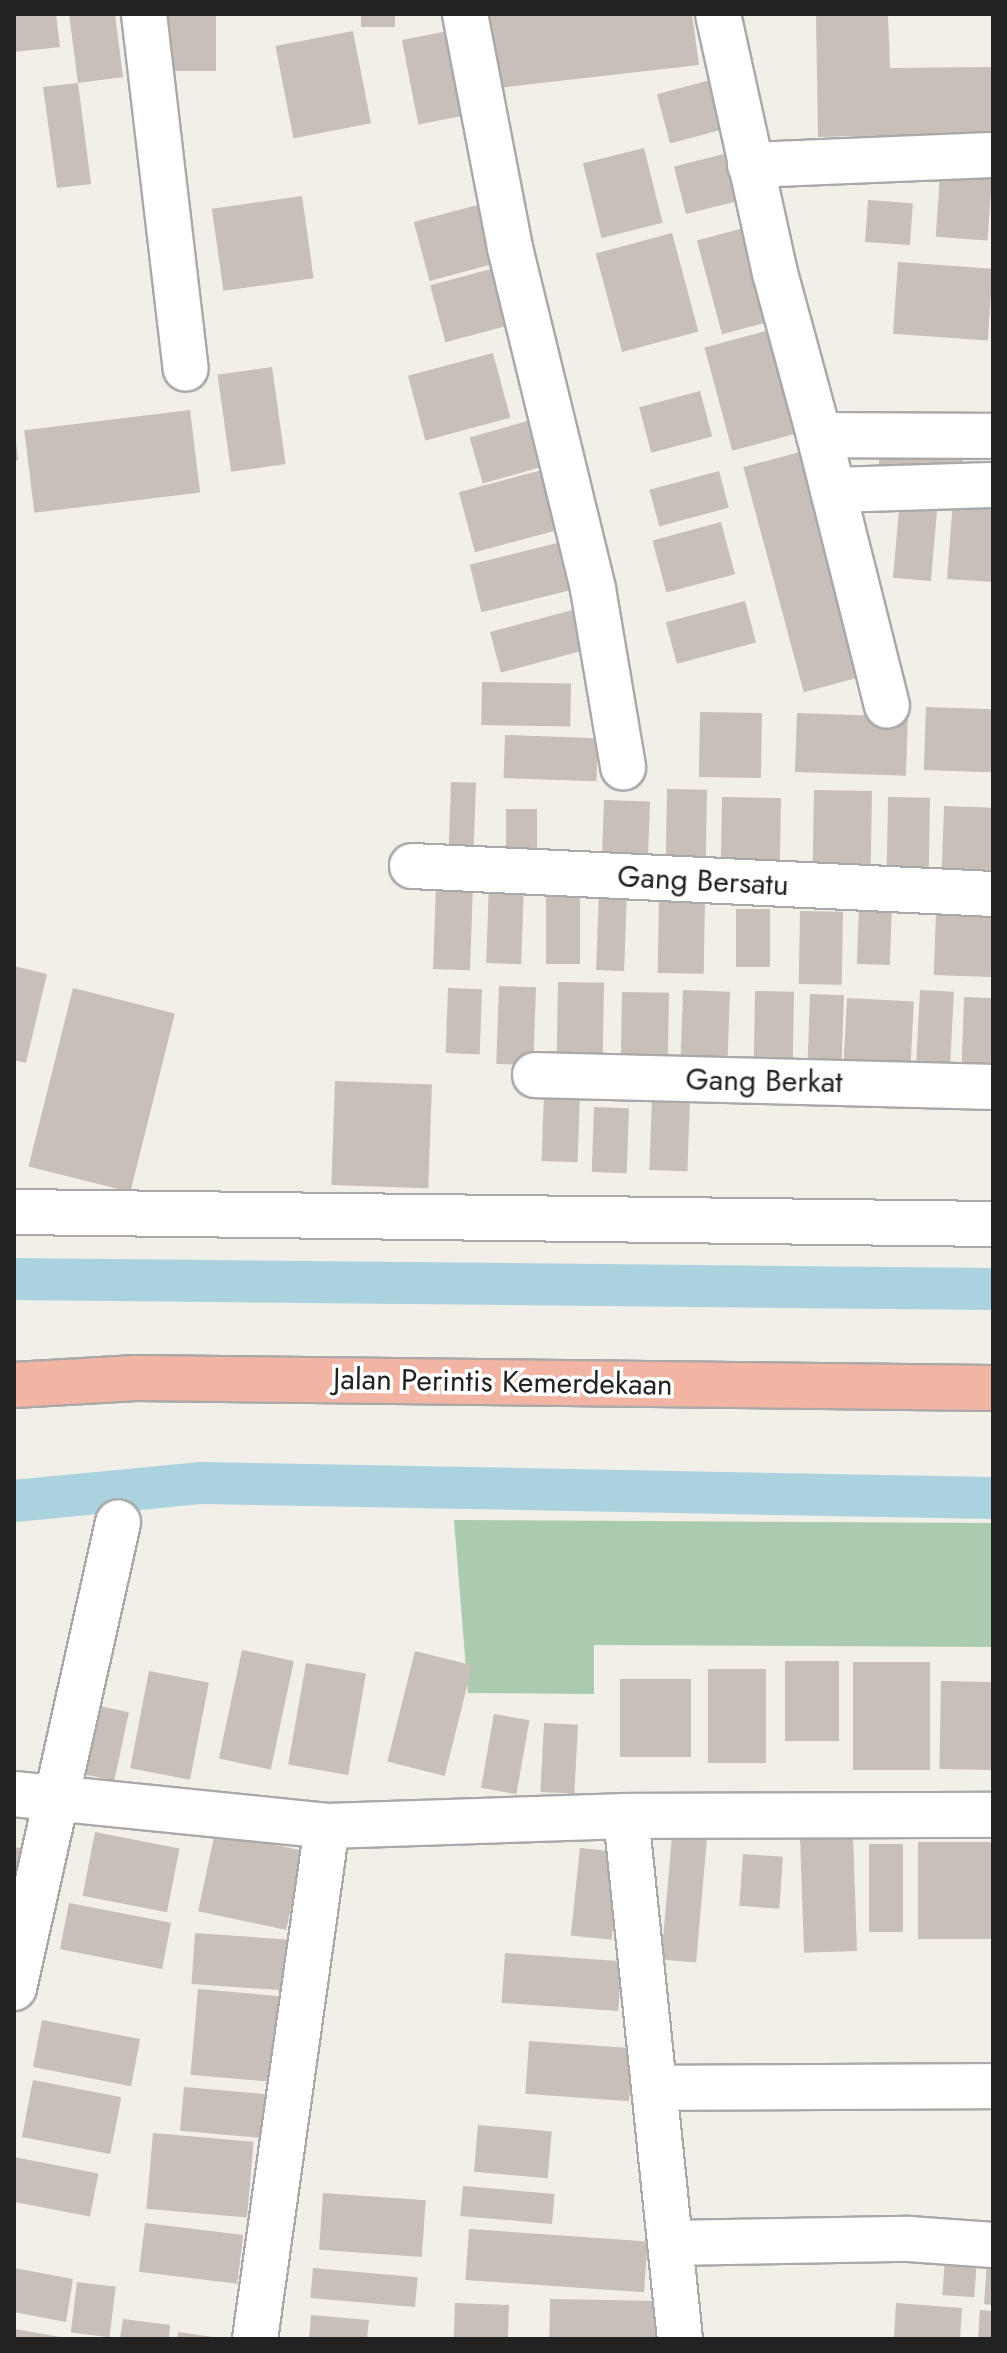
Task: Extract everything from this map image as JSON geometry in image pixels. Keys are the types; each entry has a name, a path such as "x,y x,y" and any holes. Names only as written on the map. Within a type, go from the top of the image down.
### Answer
{"highway":[{"name":"Jalan Perintis Kemerdekaan","path":"14,1355 993,1361"},
{"name":"Jalan Perintis Kemerdekaan","path":"14,1385 136,1378 993,1388"}],"street":[{"path":"144,14 186,369"},
{"path":"465,14 510,248 593,589 623,767"},
{"path":"718,14 750,165 887,706"},
{"path":"750,165 993,155"},
{"path":"819,435 993,436"},
{"path":"833,490 993,485"},
{"name":"Gang Bersatu","path":"412,866 993,894"},
{"name":"Gang Berkat","path":"535,1075 993,1087"},
{"path":"14,1212 993,1224"},
{"path":"14,1988 34,1798 118,1522"},
{"path":"34,1798 327,1826 626,1816 993,1815"},
{"path":"626,1816 680,2339"},
{"path":"255,2339 327,1826"},
{"path":"654,2088 993,2086"},
{"path":"670,2243 909,2239 993,2245"}],"green space":[{"path":"454,1520 993,1523 993,1647 594,1645 594,1694 468,1693"}],"building":[{"path":"14,14 56,14 60,47 14,52"},
{"path":"69,14 115,14 123,77 78,83"},
{"path":"167,14 216,14 216,71 167,71"},
{"path":"361,14 395,14 395,27 361,27"},
{"path":"489,14 692,14 699,65 498,88"},
{"path":"816,14 888,14 890,68 993,67 993,133 818,137"},
{"path":"353,31 371,123 293,138 275,46"},
{"path":"448,31 464,115 418,124 402,40"},
{"path":"710,80 723,129 670,143 657,94"},
{"path":"78,83 91,184 57,188 43,87"},
{"path":"644,148 663,223 601,238 583,163"},
{"path":"740,150 752,198 686,214 674,166"},
{"path":"941,161 993,165 988,240 936,237"},
{"path":"302,196 314,278 223,291 212,209"},
{"path":"868,200 913,203 910,245 865,242"},
{"path":"492,201 508,260 430,281 414,222"},
{"path":"751,226 776,320 722,334 697,240"},
{"path":"672,233 698,332 622,352 596,253"},
{"path":"898,262 993,269 988,340 893,334"},
{"path":"491,269 506,326 445,342 430,285"},
{"path":"777,328 805,431 732,451 705,347"},
{"path":"493,353 510,418 425,440 408,376"},
{"path":"272,367 286,464 231,472 218,375"},
{"path":"700,391 712,436 651,453 639,407"},
{"path":"190,410 200,492 34,513 24,430"},
{"path":"534,419 547,465 483,484 470,437"},
{"path":"14,441 18,460 14,461"},
{"path":"879,441 963,441 963,479 879,479"},
{"path":"811,449 871,674 804,692 743,467"},
{"path":"542,470 558,530 475,552 459,492"},
{"path":"719,471 729,508 659,526 649,490"},
{"path":"954,487 993,489 993,582 947,579"},
{"path":"900,498 938,501 931,581 893,578"},
{"path":"721,522 735,574 666,593 652,540"},
{"path":"557,543 569,591 482,612 470,565"},
{"path":"745,601 756,643 677,664 666,622"},
{"path":"576,609 587,650 501,673 490,632"},
{"path":"482,682 571,684 570,727 481,725"},
{"path":"926,707 993,709 991,772 924,770"},
{"path":"700,712 762,713 761,778 699,777"},
{"path":"797,713 908,717 906,776 795,772"},
{"path":"505,735 598,738 596,781 503,778"},
{"path":"451,782 476,783 473,855 448,854"},
{"path":"667,789 707,790 706,863 666,862"},
{"path":"814,790 872,791 871,872 813,871"},
{"path":"722,797 781,798 780,866 721,865"},
{"path":"888,797 930,798 929,873 887,872"},
{"path":"604,800 650,802 648,872 602,870"},
{"path":"944,806 993,808 991,870 942,868"},
{"path":"506,809 537,809 537,861 506,861"},
{"path":"489,882 524,883 521,964 486,963"},
{"path":"436,884 473,885 470,970 433,969"},
{"path":"546,888 580,888 580,964 546,964"},
{"path":"599,888 627,889 624,971 596,970"},
{"path":"659,898 705,899 704,974 658,973"},
{"path":"859,903 892,904 890,965 857,964"},
{"path":"736,909 770,909 770,967 736,967"},
{"path":"800,911 843,912 842,985 799,984"},
{"path":"936,911 993,913 991,977 934,975"},
{"path":"14,966 47,974 26,1063 14,1060"},
{"path":"558,982 604,983 603,1068 557,1067"},
{"path":"499,986 536,987 533,1065 496,1064"},
{"path":"73,988 175,1013 130,1192 28,1167"},
{"path":"448,988 482,989 480,1054 446,1053"},
{"path":"683,990 730,992 728,1062 681,1060"},
{"path":"920,990 954,992 950,1063 916,1061"},
{"path":"755,991 794,992 793,1059 754,1058"},
{"path":"622,992 669,993 668,1077 621,1076"},
{"path":"810,994 844,995 842,1059 808,1058"},
{"path":"964,997 993,998 990,1070 961,1069"},
{"path":"847,998 914,1002 911,1062 844,1059"},
{"path":"335,1081 432,1084 428,1188 331,1185"},
{"path":"544,1092 580,1093 578,1162 542,1161"},
{"path":"652,1097 690,1098 687,1171 649,1170"},
{"path":"594,1107 629,1108 627,1173 592,1172"},
{"path":"242,1650 294,1661 271,1770 219,1759"},
{"path":"415,1651 472,1665 445,1776 387,1762"},
{"path":"785,1661 839,1661 839,1741 785,1741"},
{"path":"853,1662 930,1662 930,1770 853,1770"},
{"path":"306,1663 366,1674 348,1775 288,1764"},
{"path":"708,1669 766,1669 766,1763 708,1763"},
{"path":"149,1671 209,1683 190,1780 130,1768"},
{"path":"620,1679 691,1679 691,1757 620,1757"},
{"path":"941,1681 993,1682 991,1770 939,1769"},
{"path":"81,1702 129,1712 114,1781 66,1770"},
{"path":"494,1714 529,1720 516,1794 481,1788"},
{"path":"544,1723 578,1725 574,1794 540,1792"},
{"path":"673,1825 708,1828 696,1963 661,1959"},
{"path":"95,1832 179,1848 167,1912 83,1896"},
{"path":"215,1832 303,1851 286,1930 198,1911"},
{"path":"853,1836 857,1951 804,1953 800,1838"},
{"path":"918,1842 993,1842 993,1939 918,1939"},
{"path":"869,1844 903,1844 903,1932 869,1932"},
{"path":"14,1847 23,1849 15,1886 14,1886"},
{"path":"580,1848 621,1852 612,1940 571,1936"},
{"path":"743,1854 783,1857 779,1909 739,1906"},
{"path":"69,1903 171,1923 162,1969 60,1949"},
{"path":"195,1933 287,1939 283,1990 191,1984"},
{"path":"505,1953 622,1961 618,2011 502,2003"},
{"path":"198,1989 286,1997 278,2082 191,2075"},
{"path":"42,2020 140,2039 131,2086 33,2067"},
{"path":"529,2041 633,2048 629,2101 525,2094"},
{"path":"33,2080 121,2097 110,2154 22,2137"},
{"path":"184,2087 284,2096 280,2140 180,2131"},
{"path":"478,2125 552,2131 548,2178 474,2172"},
{"path":"153,2133 254,2142 247,2218 146,2209"},
{"path":"14,2157 98,2173 90,2217 14,2202"},
{"path":"463,2186 555,2194 552,2224 460,2216"},
{"path":"323,2193 426,2200 422,2257 319,2250"},
{"path":"145,2223 243,2235 237,2284 139,2272"},
{"path":"469,2229 648,2241 644,2292 465,2280"},
{"path":"945,2257 977,2259 974,2297 942,2295"},
{"path":"987,2261 993,2261 993,2305 984,2304"},
{"path":"14,2268 73,2279 66,2322 14,2312"},
{"path":"313,2268 418,2277 415,2307 310,2298"},
{"path":"77,2282 116,2287 109,2337 71,2333"},
{"path":"550,2299 672,2301 671,2339 549,2339"},
{"path":"455,2303 509,2305 508,2339 454,2339"},
{"path":"896,2303 962,2308 960,2339 894,2339"},
{"path":"980,2310 993,2311 993,2339 978,2339"},
{"path":"311,2315 369,2320 367,2339 309,2339"},
{"path":"123,2319 170,2325 169,2339 120,2339"},
{"path":"15,2329 60,2337 60,2339 14,2339"},
{"path":"178,2332 213,2337 213,2339 177,2339"}],"waterway":[{"path":"14,1279 993,1289"},
{"path":"14,1501 202,1483 993,1498"}]}
